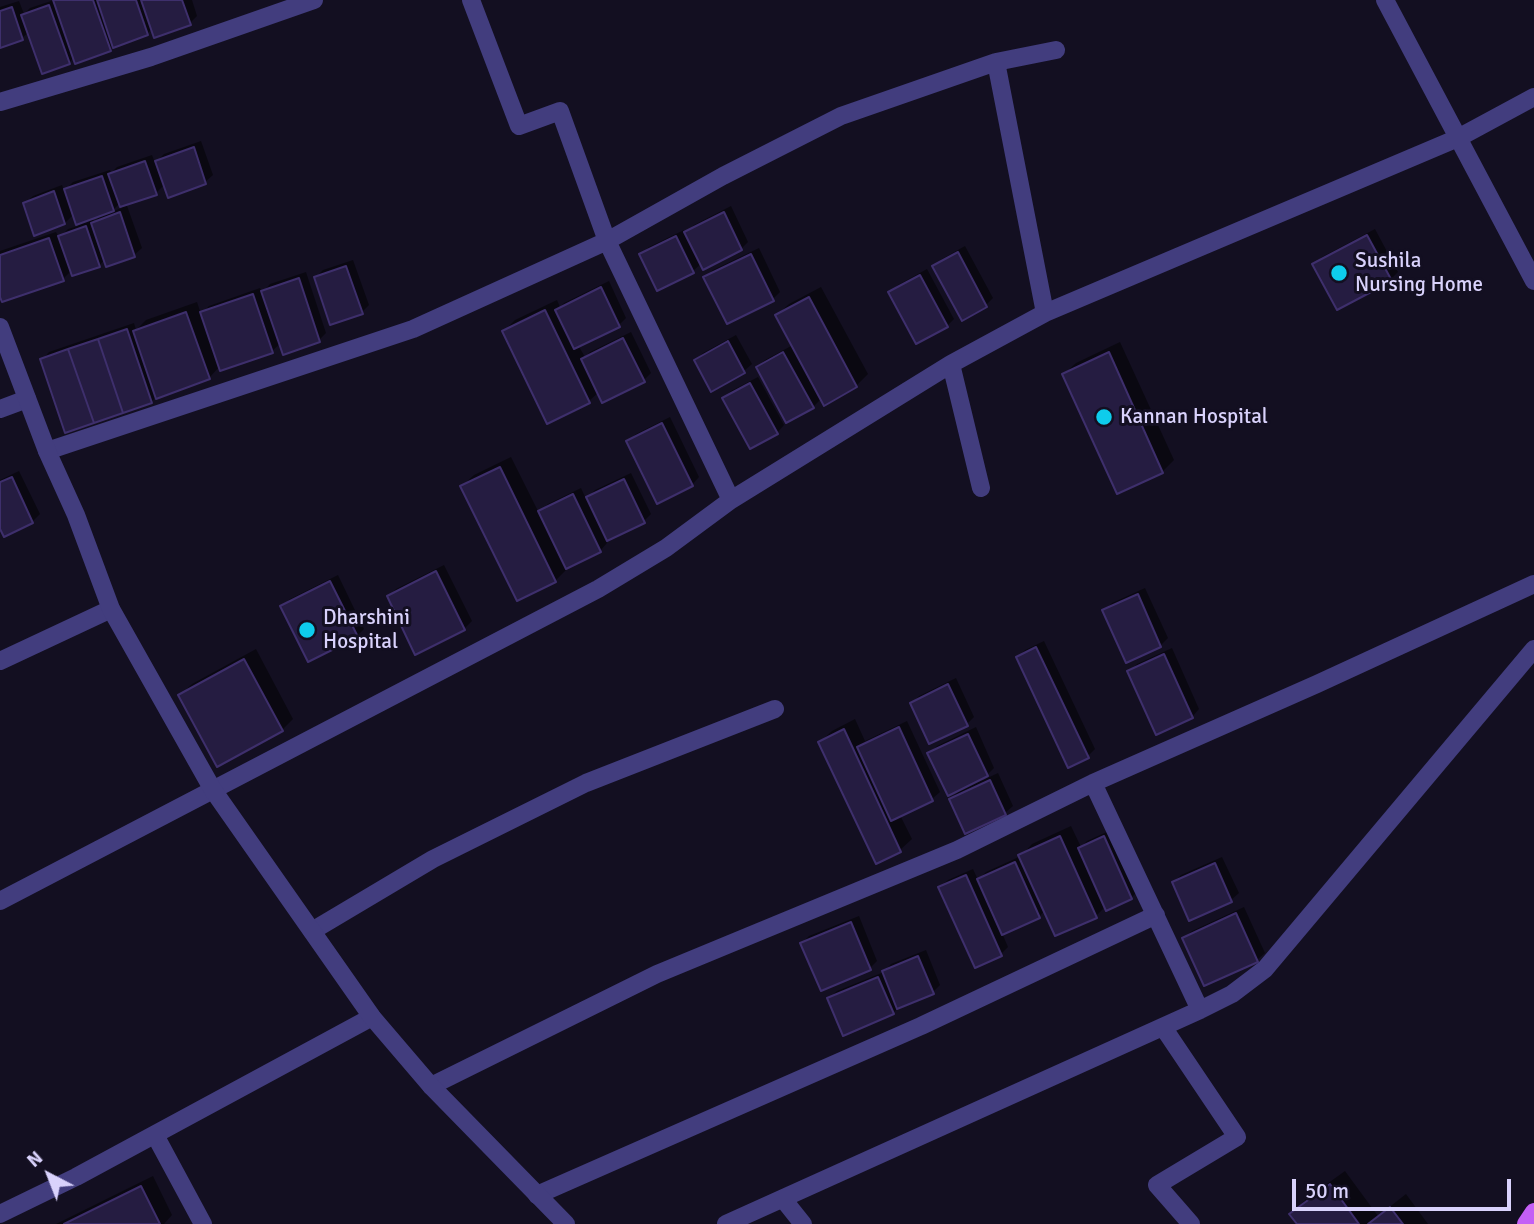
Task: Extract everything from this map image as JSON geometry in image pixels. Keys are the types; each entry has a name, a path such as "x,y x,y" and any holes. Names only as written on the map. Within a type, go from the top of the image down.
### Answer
{"main road":[{"path":"1526,1224 1534,1212"}],"street":[{"path":"0,102 151,57 314,0"},
{"path":"471,0 519,126 560,111 607,241 731,500"},
{"path":"1385,0 1534,281"},
{"path":"47,451 413,329 607,241 723,176 841,116 996,62 1056,50"},
{"path":"996,62 1045,313"},
{"path":"0,901 598,589 666,548 731,500 951,364 1045,313 1458,138 1534,97"},
{"path":"0,327 111,609 213,790 372,1017 431,1086 566,1224"},
{"path":"951,364 981,488"},
{"path":"0,409 27,399"},
{"path":"431,1086 657,974 957,850 1093,783 1534,584"},
{"path":"0,661 111,609"},
{"path":"726,1224 1232,994 1265,969 1534,649"},
{"path":"312,931 433,859 586,783 775,709"},
{"path":"1093,783 1200,1010"},
{"path":"537,1195 921,1026 1156,915"},
{"path":"0,1214 76,1177 372,1017"},
{"path":"1163,1027 1237,1137 1157,1185 1191,1224"},
{"path":"155,1135 203,1224"},
{"path":"783,1199 803,1224"}],"building":[{"path":"53,0 93,0 111,51 75,64"},
{"path":"97,0 136,0 148,35 113,48"},
{"path":"141,0 182,0 191,25 154,38"},
{"path":"49,5 70,64 42,74 21,15"},
{"path":"12,7 23,40 0,48 0,11"},
{"path":"194,147 206,184 168,198 155,161"},
{"path":"145,161 157,195 120,207 108,174"},
{"path":"102,176 114,211 76,225 64,189"},
{"path":"54,191 65,224 34,236 23,203"},
{"path":"120,212 135,257 106,267 91,223"},
{"path":"724,212 742,250 703,270 684,232"},
{"path":"86,226 100,267 72,276 58,236"},
{"path":"1367,235 1392,281 1337,310 1312,264"},
{"path":"676,236 694,273 657,291 639,254"},
{"path":"49,238 64,281 2,302 0,255"},
{"path":"958,252 987,307 962,321 932,266"},
{"path":"751,254 774,301 727,324 703,277"},
{"path":"346,266 363,314 330,325 314,277"},
{"path":"920,275 948,327 916,344 888,292"},
{"path":"299,278 320,342 283,355 261,291"},
{"path":"601,287 620,327 574,349 555,310"},
{"path":"253,294 273,353 220,371 200,312"},
{"path":"809,297 857,387 824,406 775,315"},
{"path":"545,310 590,403 547,424 502,331"},
{"path":"186,312 210,379 156,399 133,331"},
{"path":"127,329 152,403 123,413 98,339"},
{"path":"623,338 645,382 602,403 581,359"},
{"path":"98,339 123,413 94,423 68,349"},
{"path":"728,341 745,373 711,392 694,360"},
{"path":"68,349 94,423 65,433 40,359"},
{"path":"783,352 814,408 786,423 756,367"},
{"path":"1109,352 1163,473 1117,494 1062,374"},
{"path":"750,383 778,434 750,449 722,398"},
{"path":"662,423 693,486 657,504 626,441"},
{"path":"500,467 556,582 517,601 460,486"},
{"path":"12,477 33,523 4,537 0,529 0,482"},
{"path":"624,479 645,523 607,541 586,497"},
{"path":"573,494 601,552 566,569 538,511"},
{"path":"436,571 465,630 415,655 387,596"},
{"path":"330,581 358,637 308,662 280,606"},
{"path":"1138,594 1161,647 1126,663 1102,610"},
{"path":"1036,647 1089,758 1068,768 1016,657"},
{"path":"1164,654 1193,718 1156,735 1127,671"},
{"path":"244,659 283,731 217,767 178,695"},
{"path":"948,684 968,726 929,744 910,703"},
{"path":"899,727 933,801 891,821 857,747"},
{"path":"844,729 901,852 876,864 818,742"},
{"path":"968,734 988,776 948,796 927,753"},
{"path":"990,780 1006,815 965,834 949,799"},
{"path":"1060,836 1097,918 1055,936 1018,855"},
{"path":"1104,836 1132,899 1106,911 1078,848"},
{"path":"1015,862 1040,918 1002,935 977,879"},
{"path":"1215,863 1232,902 1189,921 1172,882"},
{"path":"966,875 1002,956 975,968 938,887"},
{"path":"1236,913 1258,962 1204,986 1182,938"},
{"path":"851,922 871,970 821,991 800,943"},
{"path":"918,956 934,994 897,1009 882,971"},
{"path":"878,977 894,1014 843,1036 827,998"},
{"path":"1330,1184 1359,1224 1297,1224 1289,1214"},
{"path":"141,1186 160,1224 64,1224"},
{"path":"1390,1207 1403,1224 1368,1224"}],"place":[{"name":"Sushila Nursing Home","path":"1339,273"},
{"name":"Kannan Hospital","path":"1104,417"},
{"name":"Dharshini Hospital","path":"307,630"}]}
